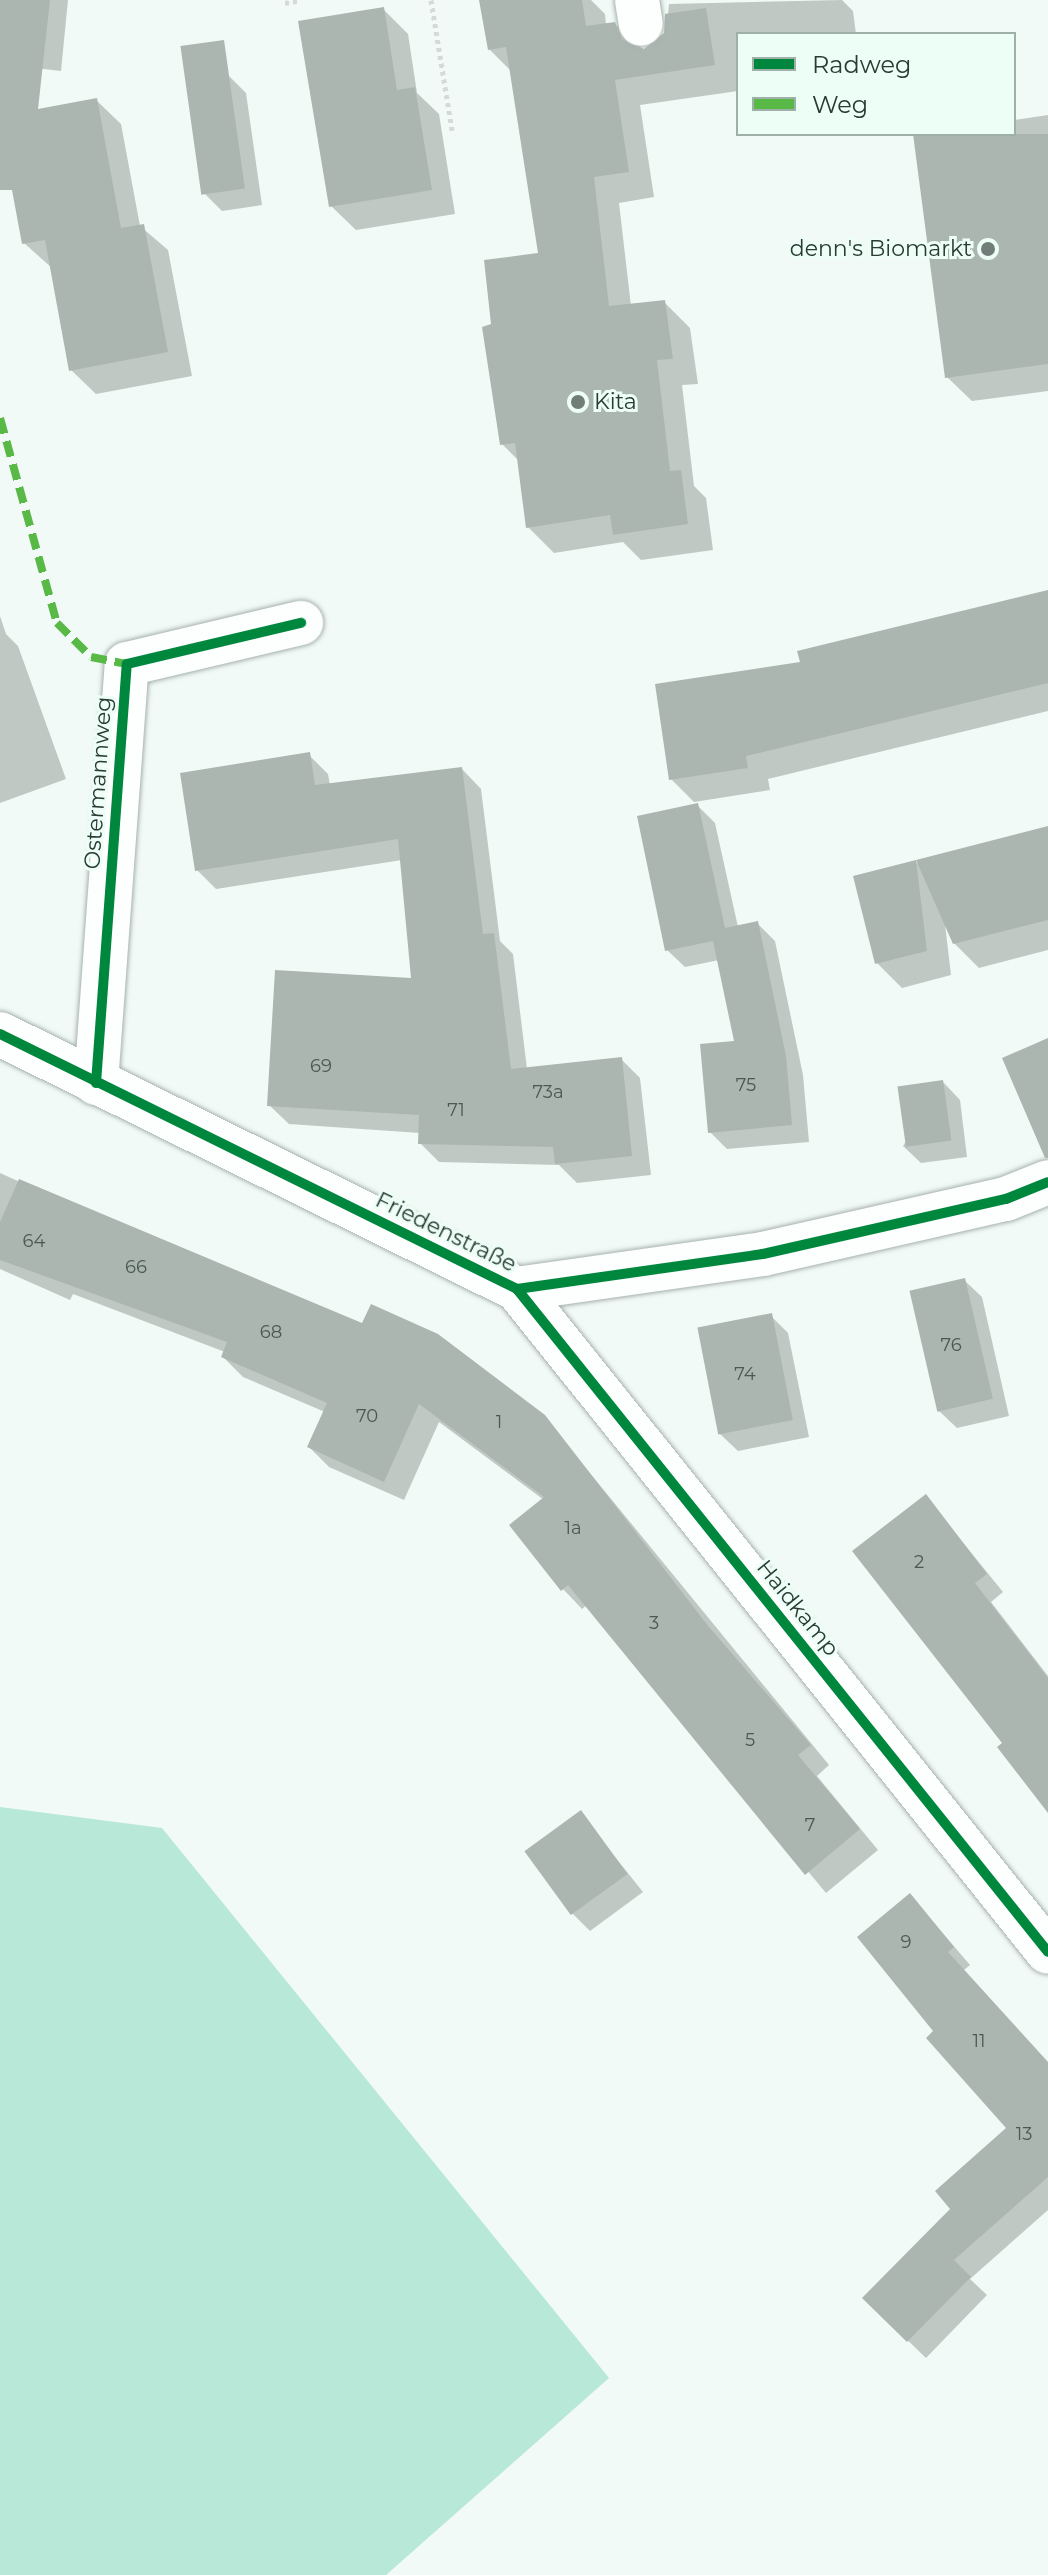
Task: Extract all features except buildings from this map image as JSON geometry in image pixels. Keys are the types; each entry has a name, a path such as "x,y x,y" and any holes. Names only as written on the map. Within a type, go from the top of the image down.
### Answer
{"street":[{"name":"Ostermannweg","path":"96,1083 127,664 301,623"},
{"name":"Friedenstraße","path":"0,1034 517,1289 763,1254 1006,1199 1048,1182"},
{"name":"Haidkamp","path":"517,1289 1048,1952"}],"path":[{"path":"285,3 301,0"},
{"path":"431,0 452,130"}],"green space":[{"path":"0,1807 162,1828 609,2378 386,2575 0,2575"}],"marked path":[{"path":"0,418 57,623 91,657 127,664"}],"cycle path":[{"path":"96,1083 127,664 301,623"},
{"path":"0,1034 517,1289 763,1254 1006,1199 1048,1182"},
{"path":"517,1289 1048,1952"}],"place":[{"name":"denn's Biomarkt","path":"988,249"},
{"name":"Kita","path":"578,402"}]}
